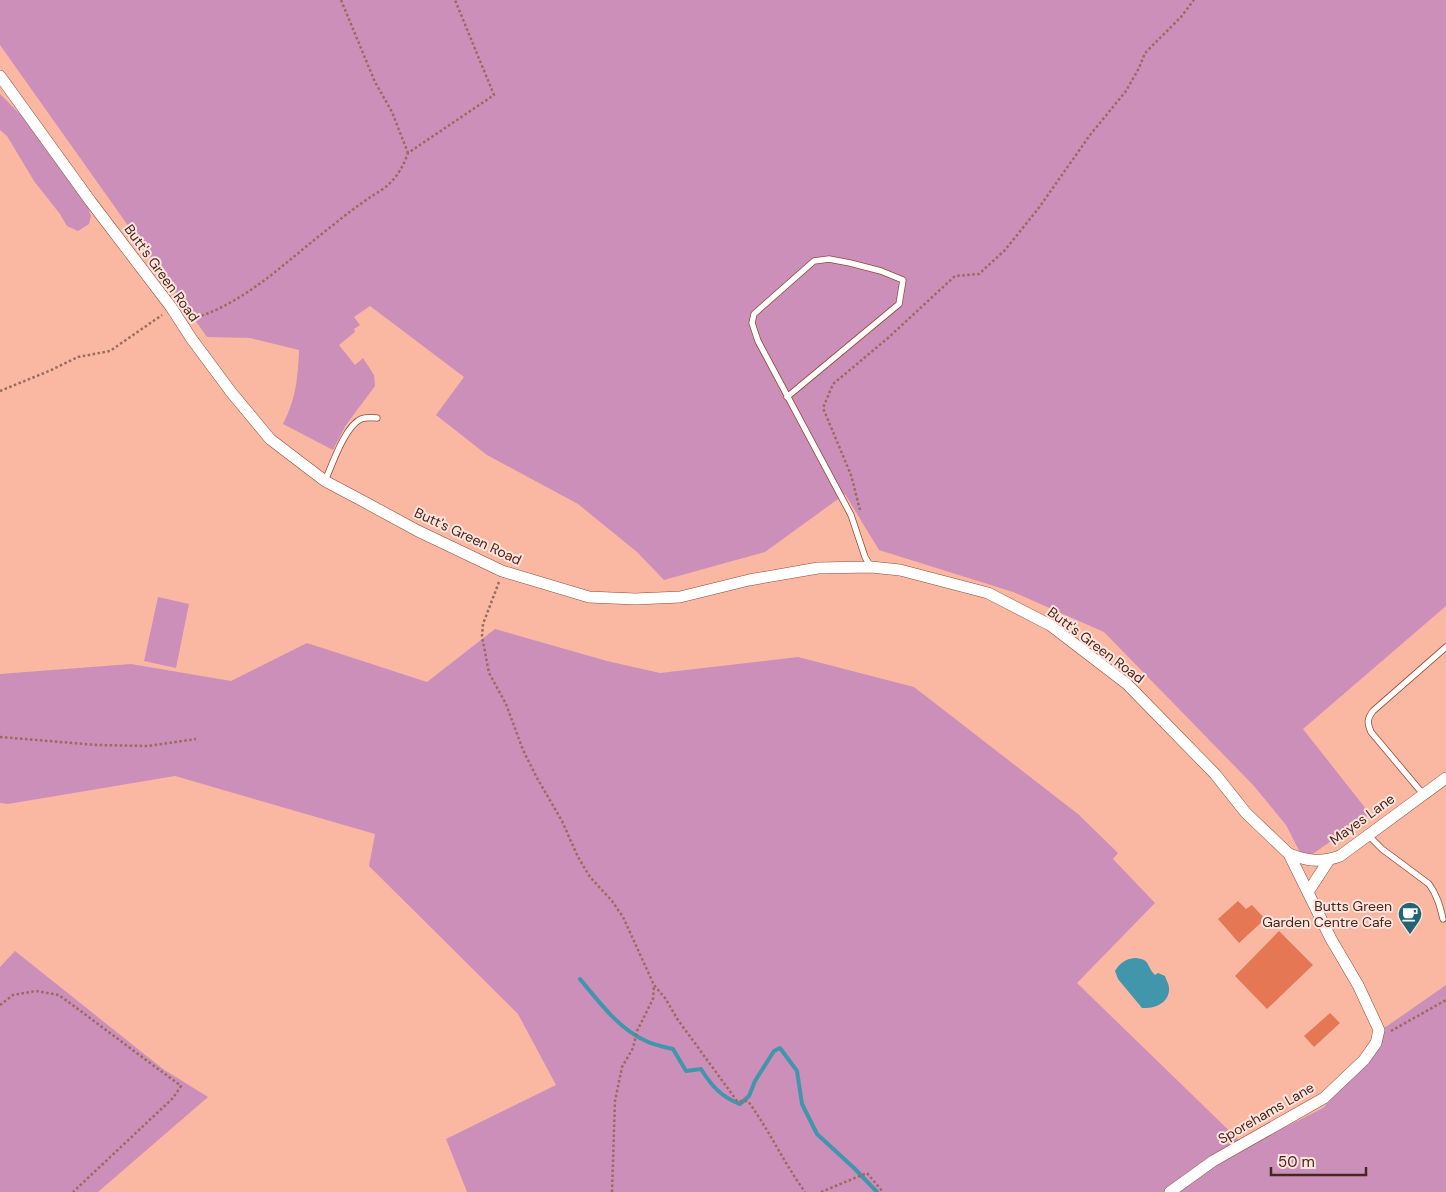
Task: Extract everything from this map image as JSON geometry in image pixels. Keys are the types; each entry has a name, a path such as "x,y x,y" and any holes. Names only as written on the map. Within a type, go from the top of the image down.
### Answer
{"street":[{"name":"Butt's Green Road","path":"0,76 91,202 171,307 180,323 231,392 270,439 324,481 418,531 502,571 589,597 635,600 680,598 749,580 818,568 871,567 900,570 988,593 1050,625 1127,684 1216,774 1246,813 1289,854"},
{"name":"Mayes Lane","path":"1289,854 1311,861 1329,860 1340,856 1446,778"},
{"path":"1289,854 1294,868 1358,986 1379,1030 1376,1043"},
{"path":"1308,892 1329,860"},
{"name":"Sporehams Lane","path":"1170,1192 1213,1160 1324,1098 1364,1060 1376,1043"}],"lane":[{"path":"787,397 899,304 903,280 881,271 850,263 829,259 814,261 754,314 752,323 758,341 787,397 851,515 865,556 871,567"},
{"path":"324,481 345,438 355,423 367,418 376,418"},
{"path":"1422,794 1367,724 1368,718 1373,711 1446,648"},
{"path":"1368,835 1382,849 1429,884 1439,902 1443,919"}],"path":[{"path":"341,0 375,82 392,112 408,153"},
{"path":"180,323 210,314 246,294 275,273 303,248 390,183 404,164 408,153 494,95 455,0"},
{"path":"861,515 851,475 823,408 833,384 888,338 956,276 979,274 1005,250 1038,209 1090,135 1126,92 1145,53 1181,17 1194,0"},
{"path":"0,391 78,357 110,351 171,307"},
{"path":"502,571 492,604 483,624 482,636 489,673 506,704 523,750 562,821 578,857 590,878 612,900 623,917 654,985 737,1101 748,1102 759,1116 786,1165 806,1192"},
{"path":"0,737 97,745 148,746 196,739"},
{"path":"612,1192 615,1101 622,1067 633,1048 637,1031 653,999 654,985"},
{"path":"0,1005 13,995 36,991 59,995 181,1086 173,1098 73,1192"},
{"path":"1376,1043 1400,1025 1446,1000"},
{"path":"821,1192 867,1173 883,1192"}],"shaded area":[{"path":"0,0 1446,0 1446,606 1303,729 1370,814 1304,860 1286,825 1254,786 1104,632 1013,592 879,550 845,494 765,552 664,580 637,552 578,504 487,455 436,415 464,377 370,306 354,317 360,325 354,329 355,332 339,345 355,365 363,358 374,375 375,386 346,425 333,450 283,424 296,388 299,350 250,338 207,337 0,45"},
{"path":"0,94 21,115 85,199 91,216 89,224 78,231 67,226 34,181 7,136 0,130"},
{"path":"158,597 189,604 176,668 144,661"},
{"path":"495,629 607,661 660,673 798,657 914,687 1078,814 1118,853 1113,859 1155,903 1077,983 1246,1147 1323,1108 1371,1057 1380,1031 1446,985 1446,1192 467,1192 446,1139 556,1085 518,1014 369,866 375,834 175,776 8,804 0,803 0,674 131,664 231,681 307,643 427,682"},
{"path":"15,951 163,1069 208,1097 98,1192 0,1192 0,967"}],"water":[{"path":"1135,958 1146,961 1155,975 1158,973 1165,976 1169,986 1169,993 1164,1001 1156,1006 1142,1008 1118,979 1115,971 1119,966 1126,960"}],"building":[{"path":"1238,901 1246,909 1252,905 1265,919 1239,943 1218,919"},
{"path":"1279,931 1313,965 1267,1009 1235,976"},
{"path":"1330,1013 1340,1023 1314,1047 1304,1036"}],"waterway":[{"path":"580,979 618,1022 636,1036 659,1046 673,1049 686,1071 701,1069 717,1090 727,1098 740,1104 749,1096 755,1081 774,1051 780,1048 797,1071 802,1104 817,1134 877,1192"}],"place":[{"name":"Butts Green Garden Centre Cafe","path":"1410,935"}]}
